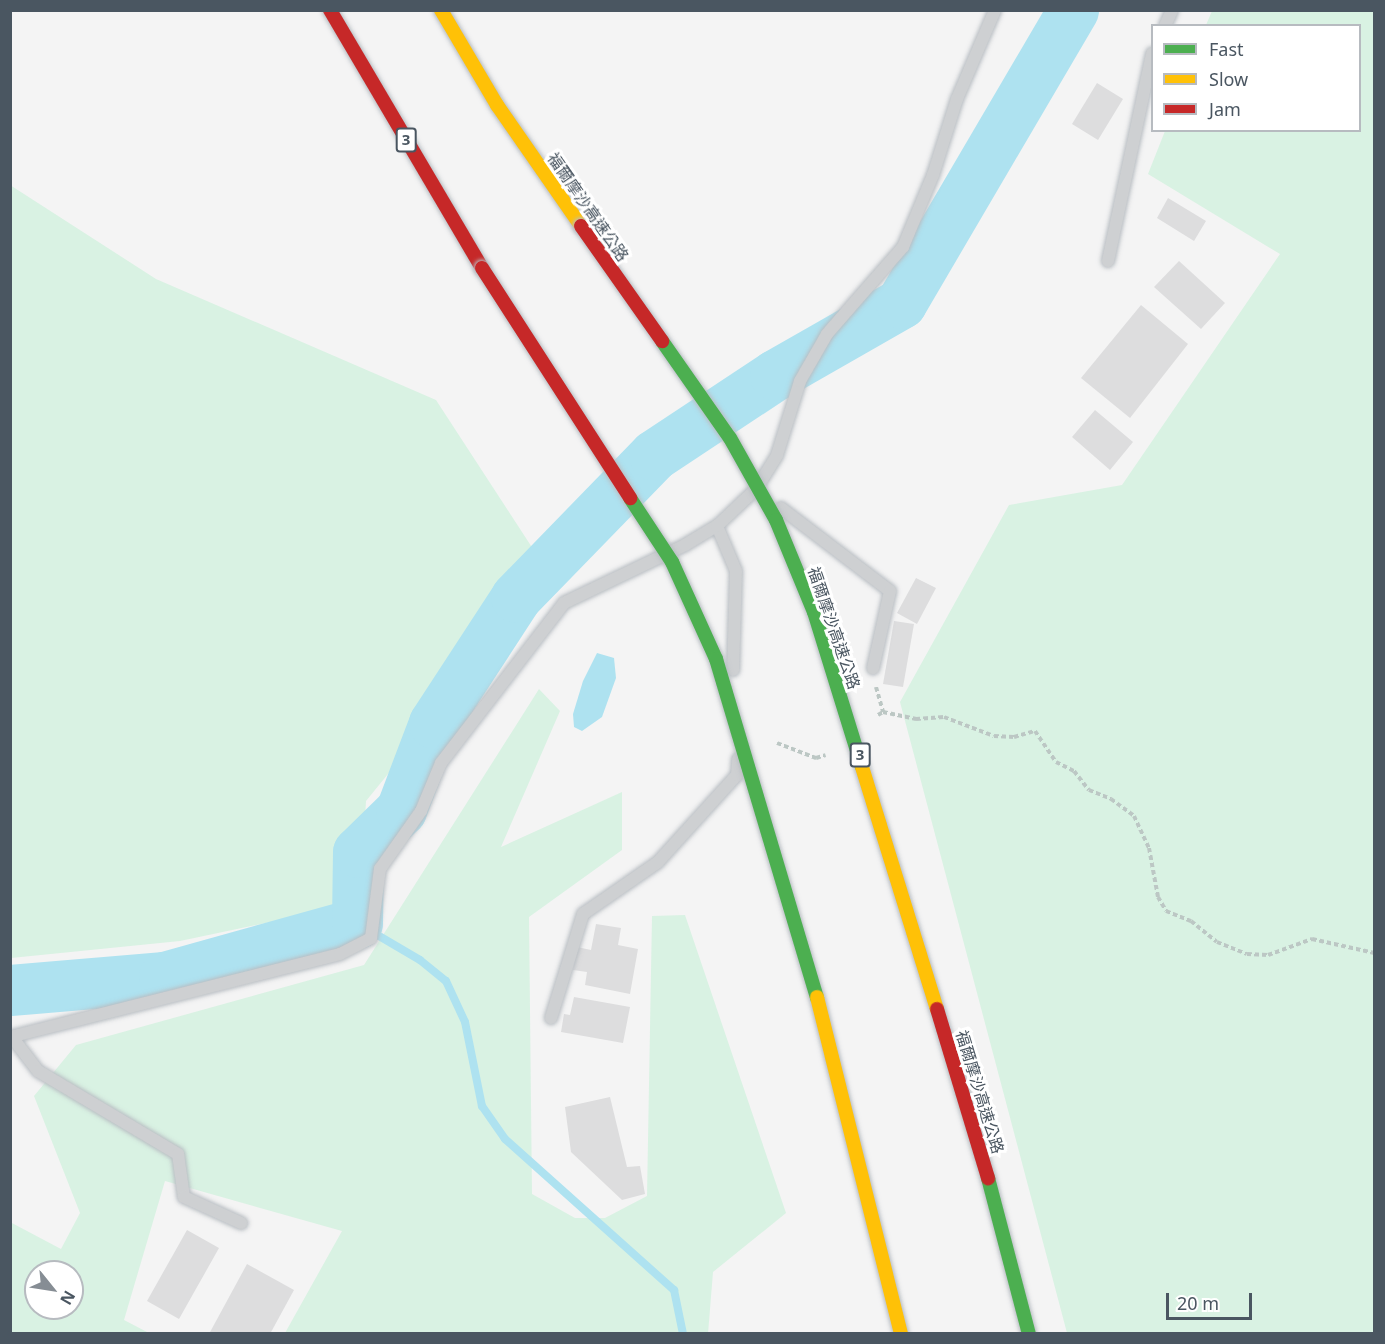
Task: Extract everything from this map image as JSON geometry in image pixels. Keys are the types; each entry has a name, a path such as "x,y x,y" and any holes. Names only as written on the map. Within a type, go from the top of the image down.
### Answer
{"highway":[{"name":"3","path":"330,10 482,268 672,562 716,659 750,763 840,1077 901,1334"},
{"name":"福爾摩沙高速公路","path":"441,10 497,105 730,438 776,520 814,612 980,1145 1029,1334"}],"lane":[{"path":"241,1223 184,1197 178,1154 38,1071 11,1037 340,954 371,938 380,869 421,811 441,763 564,603 717,526 756,489 777,454 800,381 827,334 903,247 933,175 957,99 995,10"},
{"path":"1166,24 1172,10"},
{"path":"1108,261 1151,59"},
{"path":"756,489 890,591 873,668"},
{"path":"551,1018 583,914 658,862 737,775 739,732 731,644 736,571 717,526"}],"path":[{"path":"876,717 883,712 916,719 944,717 994,736 1014,737 1035,731 1056,762 1074,771 1089,790 1111,799 1134,816 1149,848 1158,897 1166,911 1191,921 1217,942 1247,954 1268,955 1312,939 1374,953"},
{"path":"739,732 816,758 837,751"}],"green space":[{"path":"1212,11 1374,11 1374,1333 1067,1333 900,702 1009,505 1122,485 1280,254 1148,174 1165,132 1361,132 1361,24 1206,24"},
{"path":"10,185 156,279 436,400 550,575 366,801 360,903 180,941 11,958"},
{"path":"539,689 560,711 501,847 622,792 622,850 529,917 532,1194 575,1218 605,1218 647,1196 652,916 685,915 786,1213 713,1272 708,1334 285,1333 342,1231 165,1181 124,1320 149,1333 11,1333 10,1222 61,1249 80,1213 34,1096 76,1045 364,965"}],"water":[{"path":"597,653 614,658 616,678 602,717 582,731 574,727 573,714 583,681"}],"building":[{"path":"1097,83 1123,99 1098,140 1072,124"},
{"path":"1168,198 1206,221 1194,241 1157,218"},
{"path":"1179,261 1225,303 1201,329 1154,287"},
{"path":"1141,305 1188,344 1130,418 1081,378"},
{"path":"1095,410 1133,442 1110,470 1072,437"},
{"path":"916,578 936,588 917,624 897,613"},
{"path":"894,621 914,624 903,687 883,684"},
{"path":"596,924 621,928 618,945 638,949 630,994 585,985 587,972 573,970 577,947 591,950"},
{"path":"574,997 630,1007 623,1043 561,1032 564,1014 570,1015"},
{"path":"610,1097 627,1167 640,1166 645,1194 622,1200 571,1152 565,1107"},
{"path":"187,1230 219,1248 179,1319 147,1301"},
{"path":"247,1264 294,1290 270,1334 209,1334"}],"waterway":[{"path":"10,990 164,977 357,923 358,852 401,810 434,723 516,597 654,455 775,375 901,303 1073,10"},
{"path":"357,923 420,960 446,981 465,1022 482,1106 505,1139 674,1290 683,1334"}],"traffic: slow":[{"path":"441,10 497,105 581,226"},
{"path":"862,767 937,1009"},
{"path":"817,997 901,1334"}],"traffic: jam":[{"path":"330,10 482,268"},
{"path":"581,226 662,341"},
{"path":"482,268 630,498"},
{"path":"937,1009 988,1178"}],"traffic: fast":[{"path":"662,341 730,438 776,520 814,612 862,767"},
{"path":"630,498 672,562 716,659 817,997"},
{"path":"988,1178 1029,1334"}]}
